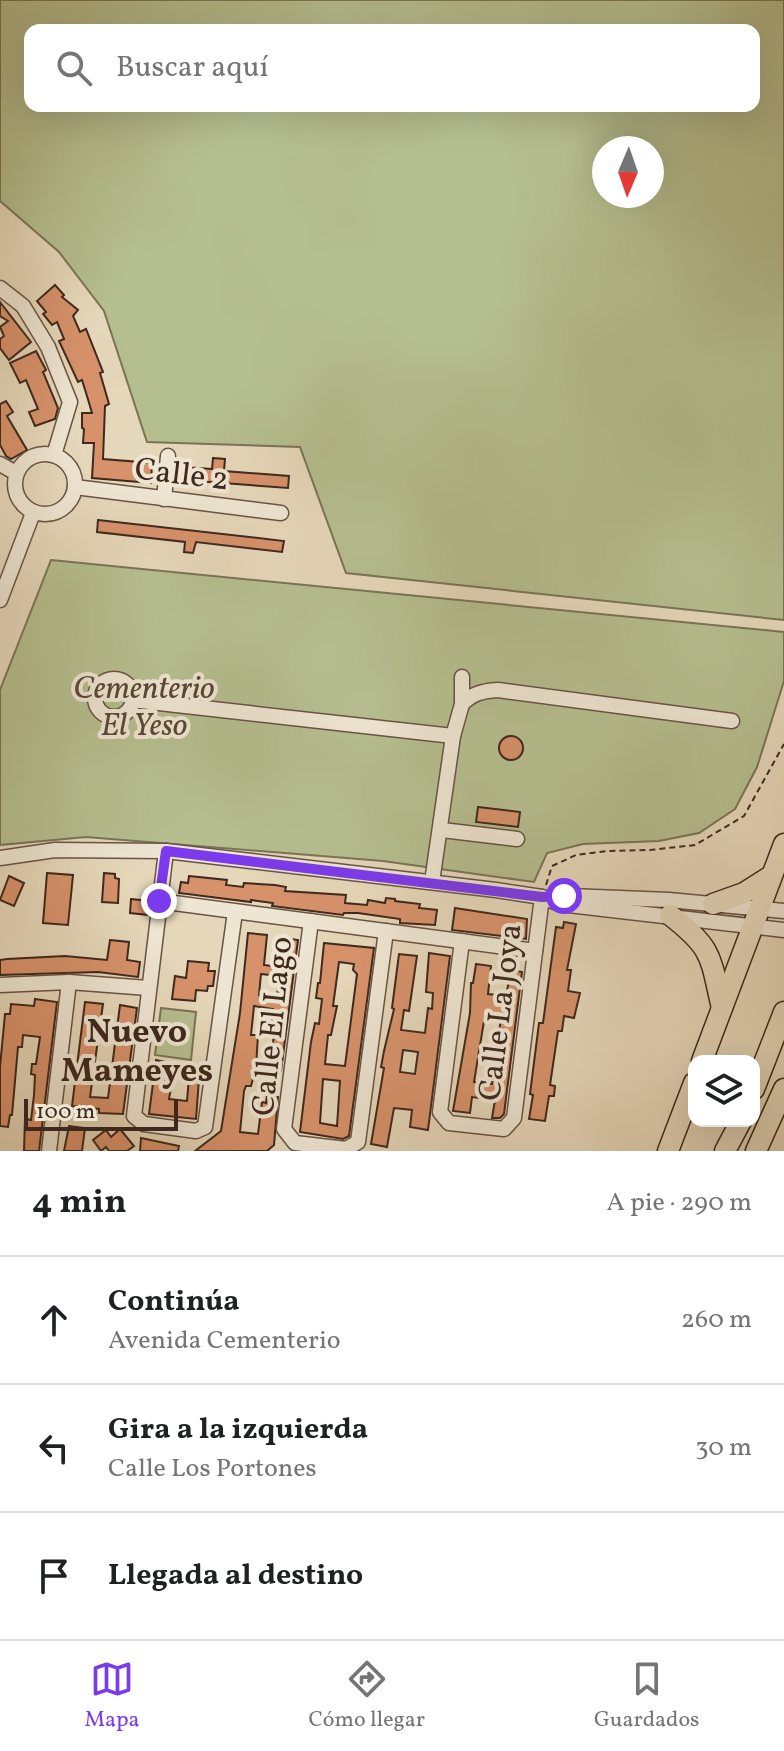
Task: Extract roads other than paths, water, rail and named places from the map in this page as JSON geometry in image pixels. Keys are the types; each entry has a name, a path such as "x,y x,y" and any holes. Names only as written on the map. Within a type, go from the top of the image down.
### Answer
{"highway":[{"path":"704,1055 784,844"},
{"path":"713,904 751,890 771,876"},
{"path":"670,915 706,948 716,973 722,1009"},
{"path":"760,1074 784,1012"},
{"path":"756,1151 784,1089"},
{"path":"668,1151 688,1099"},
{"path":"725,1151 738,1127"}],"street":[{"path":"0,288 23,306 48,347 70,402 54,455"},
{"path":"54,455 70,467 75,487 72,498 55,513 33,513 20,503 14,488 16,473 22,463 32,457 54,455"},
{"path":"164,499 168,456"},
{"path":"0,464 16,473"},
{"name":"Calle 2","path":"75,487 281,513"},
{"path":"0,600 33,513"},
{"path":"432,882 442,830 453,736 462,704 462,677"},
{"path":"462,704 469,696 498,690 732,721"},
{"path":"132,700 453,736"},
{"path":"442,830 467,837 517,839"},
{"path":"0,858 55,850 166,851 542,897 577,896 713,904 784,930"},
{"path":"166,851 134,1116 144,1124 196,1131 205,1127 235,912"},
{"path":"542,897 560,904 670,915 756,918 784,911"},
{"name":"Calle La Joya","path":"462,941 440,1112 449,1123 504,1129 514,1118 542,897"},
{"path":"159,901 535,951"},
{"name":"Calle El Lago","path":"311,921 284,1129 295,1143 346,1149 358,1142 386,931"},
{"path":"0,985 69,982 148,988"},
{"path":"49,1151 69,982"}],"district":[{"name":"Nuevo Mameyes","path":"137,1050"}],"park label":[{"name":"Cementerio El Yeso","path":"144,706"}]}
